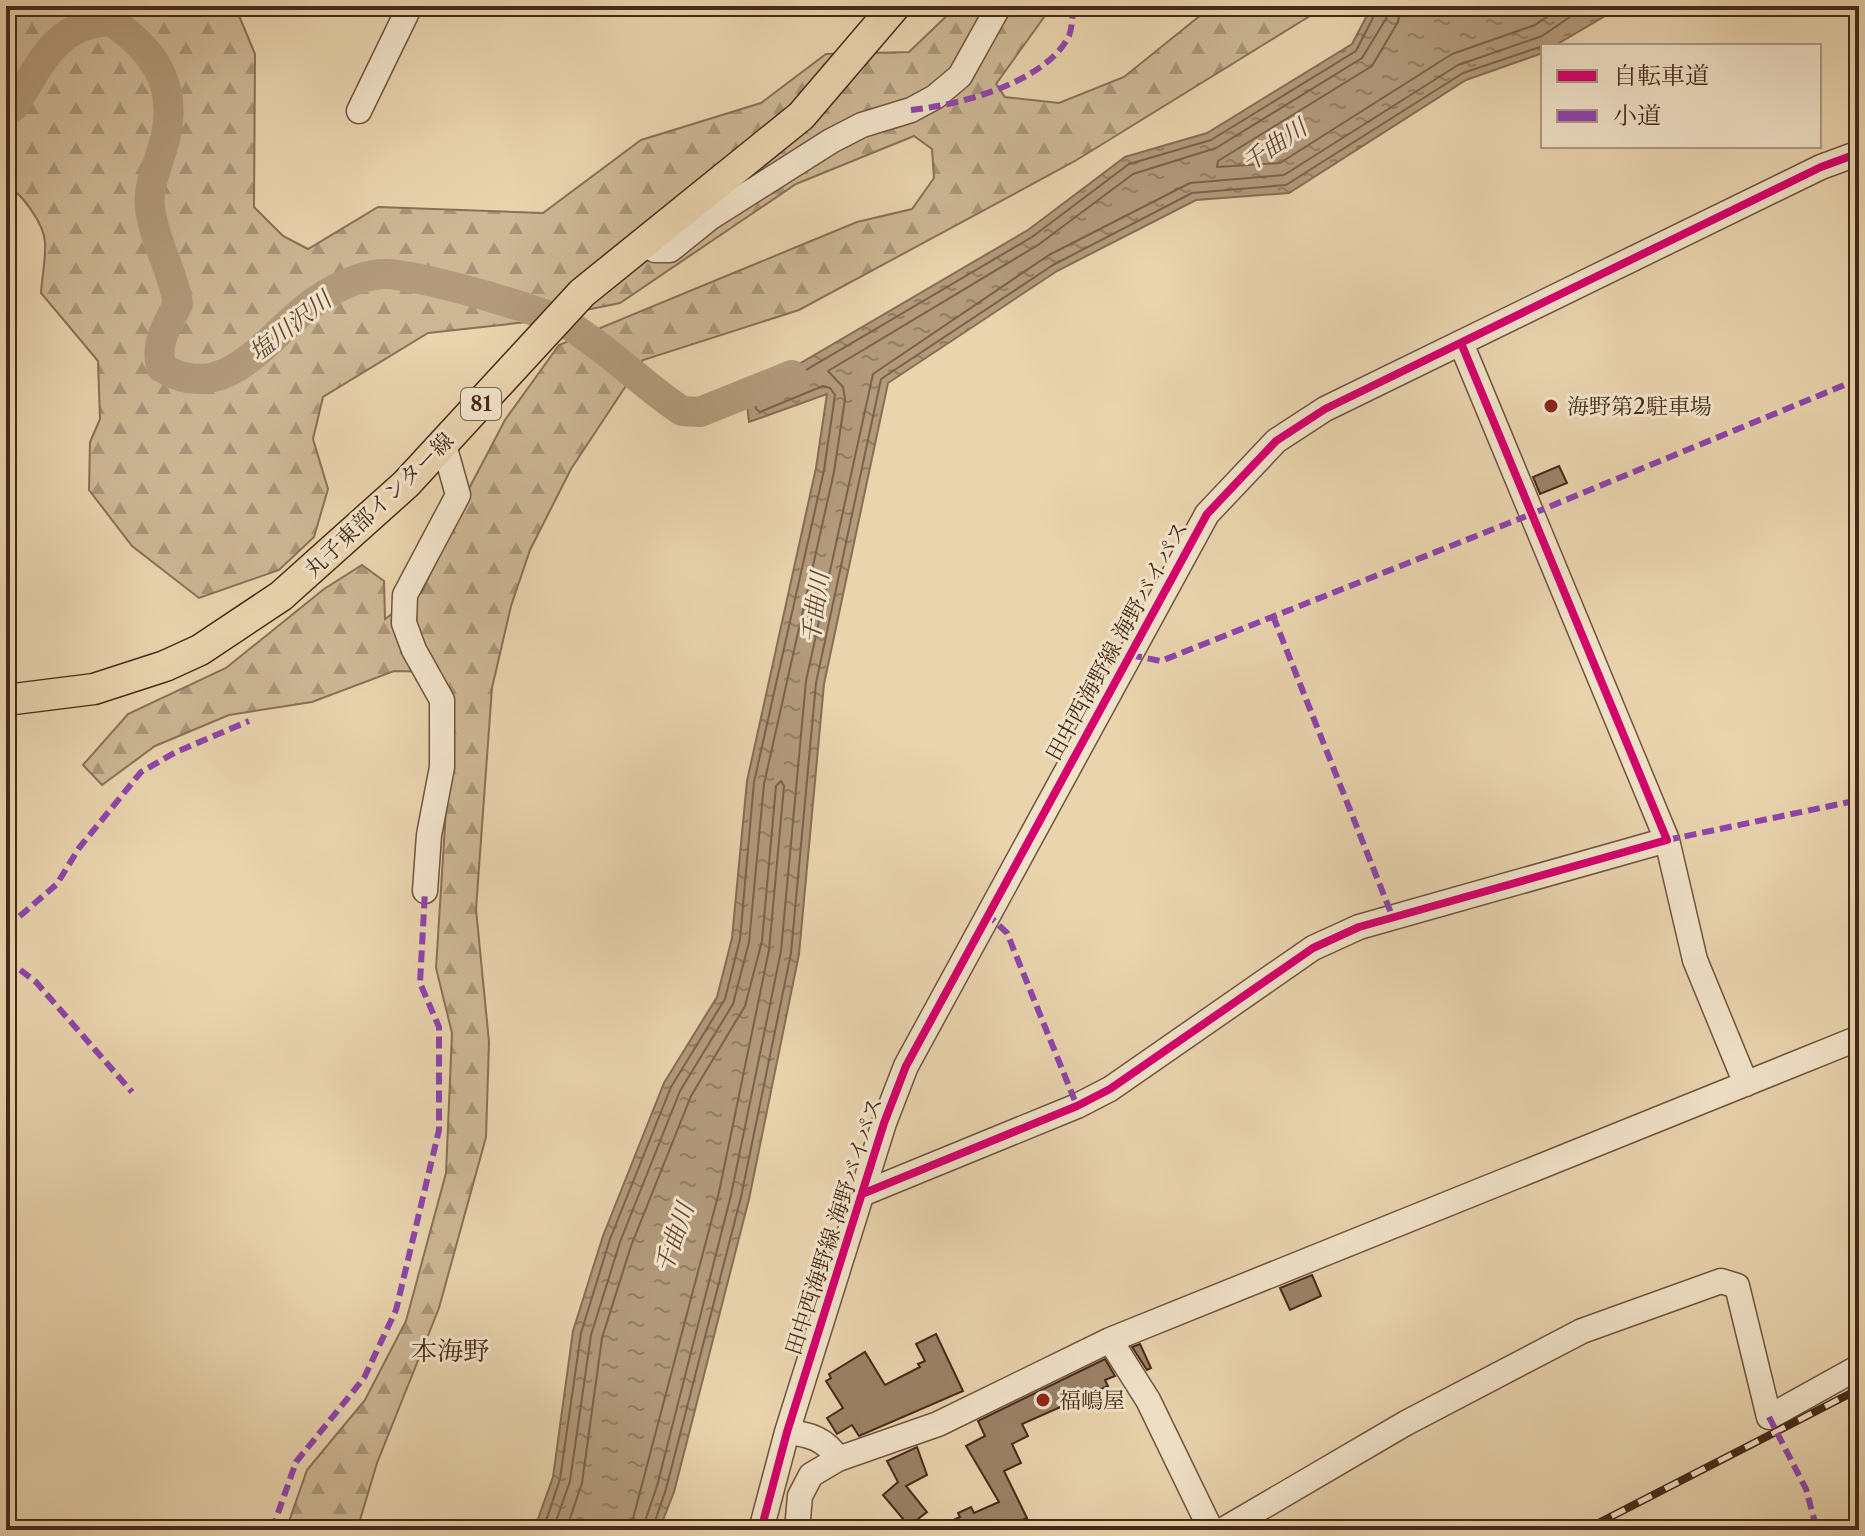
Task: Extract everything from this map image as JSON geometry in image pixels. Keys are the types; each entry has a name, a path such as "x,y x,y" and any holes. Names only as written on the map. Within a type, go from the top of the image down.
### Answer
{"main road":[{"name":"丸子東部インター線","path":"6,700 94,689 165,666 200,650 253,617 318,566 444,445 582,293 641,242 763,150 801,116 895,6"}],"street":[{"path":"359,111 410,6"},
{"path":"641,242 655,250 670,250 723,210 831,141 862,125 911,110 935,97 960,76 999,6"},
{"name":"田中西海野線 海野バイパス","path":"761,1530 787,1432 893,1095 934,1010 1207,514 1276,441 1325,409 1821,167 1859,153"},
{"path":"1461,343 1667,840 1695,960 1746,1084"},
{"path":"425,891 429,835 442,767 442,700 414,650 404,623 405,595 458,495 444,445"},
{"path":"862,1194 1110,1089 1313,948 1336,937 1359,927 1667,840"},
{"path":"797,1530 800,1496 811,1475 838,1459 938,1424 1110,1340 1859,1038"},
{"path":"1223,1530 1406,1423 1582,1331 1721,1281 1737,1286 1769,1417 1859,1367"},
{"path":"1110,1340 1148,1400 1211,1530"},
{"path":"787,1432 806,1434 822,1441 838,1459"}],"green space":[{"path":"6,6 235,6 255,54 254,207 283,236 308,249 378,207 543,213 641,140 761,103 826,54 909,52 957,6 1052,6 996,84 1005,97 1059,103 1124,77 1212,6 1326,6 1075,161 799,310 643,360 571,469 530,550 511,606 492,688 476,909 489,1042 486,1137 439,1308 377,1463 357,1530 286,1530 307,1470 365,1400 406,1321 446,1173 452,1033 436,968 453,699 438,672 394,671 312,702 229,715 155,746 102,785 83,765 128,714 226,668 324,589 362,565 384,581 385,619 422,592 463,500 505,420 559,345 857,222 912,209 934,178 932,149 914,136 796,184 620,303 527,322 428,333 323,397 313,439 328,489 314,537 279,570 199,598 132,546 89,490 90,442 100,419 98,361 41,293 44,235 25,202 6,186"}],"water":[{"name":"千曲川","path":"1372,6 1622,6 1557,44 1541,44 1540,54 1466,80 1289,193 1196,200 1057,271 888,383 824,684 799,954 749,1199 674,1492 659,1530 534,1530 553,1477 573,1331 603,1236 664,1083 717,997 732,938 747,781 816,468 827,394 749,422 746,395 1028,230 1125,157 1207,133 1352,44"}],"building":[{"path":"1559,466 1567,483 1540,494 1533,477"},
{"path":"1312,1275 1321,1296 1290,1310 1280,1288"},
{"path":"936,1334 963,1391 859,1436 852,1425 837,1434 827,1418 843,1408 826,1381 831,1378 829,1374 865,1352 885,1385 920,1367 918,1364 925,1361 916,1344"},
{"path":"1140,1344 1151,1368 1147,1370 1132,1347"},
{"path":"1105,1359 1115,1376 1105,1380 1108,1386 1022,1424 1028,1436 1012,1444 1021,1463 1004,1471 1027,1518 1022,1520 1028,1530 932,1530 960,1517 958,1513 971,1507 974,1513 999,1502 966,1446 985,1436 978,1421"},
{"path":"917,1447 927,1475 906,1486 927,1512 909,1526 883,1495 898,1482 887,1461"}],"waterway":[{"name":"塩川沢川","path":"6,112 14,106 52,48 76,30 111,21 149,55 158,69 168,99 166,135 151,190 150,208 178,304 163,334 160,358 161,367 184,377 205,379 224,374 260,350 326,294 354,281 382,274 447,285 556,319 585,336 682,411 700,412 792,375"}],"railway":[{"path":"1585,1530 1859,1389"}],"marked path":[{"path":"911,110 976,97 1021,79 1041,67 1069,36 1075,6"},
{"path":"1130,655 1161,661 1534,513 1859,379"},
{"path":"1273,616 1393,918"},
{"path":"6,928 57,884 79,848 141,772 176,752 249,721"},
{"path":"1667,840 1859,800"},
{"path":"272,1530 296,1462 364,1378 396,1310 439,1130 439,1027 420,983 425,891"},
{"path":"986,913 1007,933 1077,1106"},
{"path":"6,959 36,982 132,1092"},
{"path":"1769,1417 1806,1489 1817,1530"}],"cycle path":[{"path":"761,1530 787,1432 884,1123 906,1066 1207,514 1276,441 1325,409 1821,167 1859,153"},
{"path":"862,1194 1077,1106 1110,1089 1313,948 1359,927 1667,840 1461,343"}],"place":[{"name":"海野第2駐車場","path":"1551,406"},
{"name":"福嶋屋","path":"1043,1400"}],"district":[{"name":"本海野","path":"450,1351"}]}
